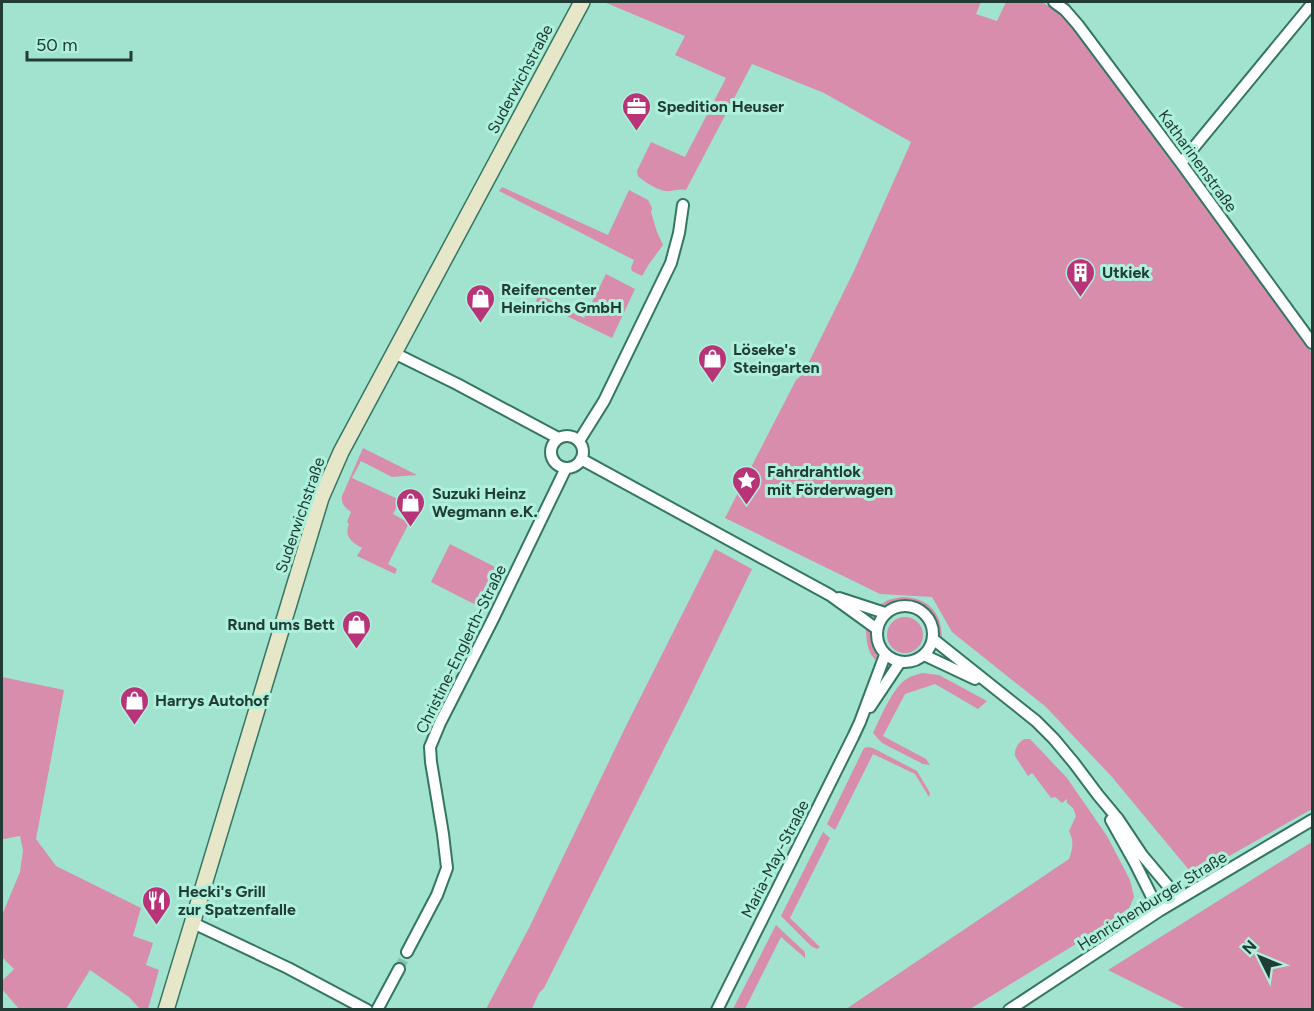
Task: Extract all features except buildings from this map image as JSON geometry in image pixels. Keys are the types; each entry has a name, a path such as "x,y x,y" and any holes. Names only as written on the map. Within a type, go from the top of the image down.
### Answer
{"main road":[{"name":"Suderwichstraße","path":"166,1010 321,498 341,452 582,2"}],"street":[{"name":"Katharinenstraße","path":"1054,2 1068,6 1078,25 1312,343"},
{"path":"1181,163 1312,4"},
{"path":"579,441 604,401 671,262 683,206"},
{"path":"394,353 558,438"},
{"path":"567,436 579,441 583,450 581,459 575,466 566,468 557,464 551,456 552,446 558,438 567,436"},
{"path":"581,459 830,595 876,629"},
{"name":"Christine-Englerth-Straße","path":"407,952 437,895 447,868 430,747 566,468"},
{"path":"830,595 885,613"},
{"path":"905,606 916,608 925,614 931,623 933,639 924,655 908,663 892,660 885,655 879,647 876,629 885,613 895,607 905,606"},
{"path":"933,639 1036,721 1054,739 1118,819 1142,855 1179,899"},
{"name":"Maria-May-Straße","path":"717,1010 860,722 885,655"},
{"path":"924,655 998,691"},
{"name":"Maria-May-Straße","path":"860,722 900,662"},
{"path":"1098,795 1159,910"},
{"name":"Henrichenburger Straße","path":"1009,1010 1159,910 1312,820"},
{"path":"193,923 279,963 367,1010"},
{"path":"376,1010 399,969"}],"shaded area":[{"path":"604,2 981,2 976,14 997,21 1006,2 1042,2 1064,16 1312,353 1312,809 1194,876 1112,777 1046,707 952,632 932,597 880,594 725,518 796,380 803,374 854,271 911,142 824,93 752,64 686,190 665,191 654,187 643,181 637,171 651,142 685,157 726,78 675,55 685,36"},
{"path":"502,187 608,235 629,190 648,200 663,245 642,276 632,271 634,260 499,191"},
{"path":"606,274 635,289 612,338 536,301 539,294 584,318"},
{"path":"363,448 417,475 392,477 361,461 352,478 400,500 393,514 409,523 388,564 397,569 395,574 357,556 362,548 352,541 347,532 349,524 347,522 351,512 344,505 342,496"},
{"path":"450,544 495,567 476,605 431,582"},
{"path":"715,549 752,569 687,703 532,1009 486,1009 529,928 626,726"},
{"path":"901,597 919,600 932,608 939,621 942,639 933,616 922,604 909,602 880,605 888,600"},
{"path":"905,617 918,622 923,635 918,648 905,653 892,648 887,635 892,622"},
{"path":"866,627 874,643 877,661 869,650"},
{"path":"922,673 939,675 987,701 978,709 935,684 905,694 883,736 926,759 930,765 923,764 882,743 873,733 895,691 905,680"},
{"path":"2,677 64,690 36,839 56,866 141,908 133,936 153,943 146,965 159,970 148,1009 140,1009 129,997 90,970 66,1009 19,1009 2,989 2,981 14,969 2,957 2,915 20,872 23,850 20,836 2,838"},
{"path":"1024,739 1030,739 1067,778 1107,836 1130,880 1134,897 1129,908 1097,931 970,1009 846,1009 1069,859 1072,838 1069,831 1076,816 1073,808 1067,803 1067,799 1062,803 1055,797 1051,798 1032,773 1028,776 1015,756 1017,746"},
{"path":"869,747 917,771 930,793 929,797 915,774 873,754 835,830 827,824 864,748"},
{"path":"823,832 830,838 790,918 820,947 817,949 811,946 781,916"},
{"path":"1312,842 1312,1009 1186,1009 1108,970"},
{"path":"776,925 805,952 805,958 781,937 745,1009 733,1009"}],"tunnel":[{"path":"399,969 407,952"}],"place":[{"name":"Spedition Heuser","path":"636,132"},
{"name":"Utkiek","path":"1081,298"},
{"name":"Reifencenter Heinrichs GmbH","path":"480,324"},
{"name":"Löseke's Steingarten","path":"712,384"},
{"name":"Fahrdrahtlok mit Förderwagen","path":"746,506"},
{"name":"Suzuki Heinz Wegmann e.K.","path":"411,528"},
{"name":"Rund ums Bett","path":"356,650"},
{"name":"Harrys Autohof","path":"134,726"},
{"name":"Hecki's Grill zur Spatzenfalle","path":"157,926"}]}
